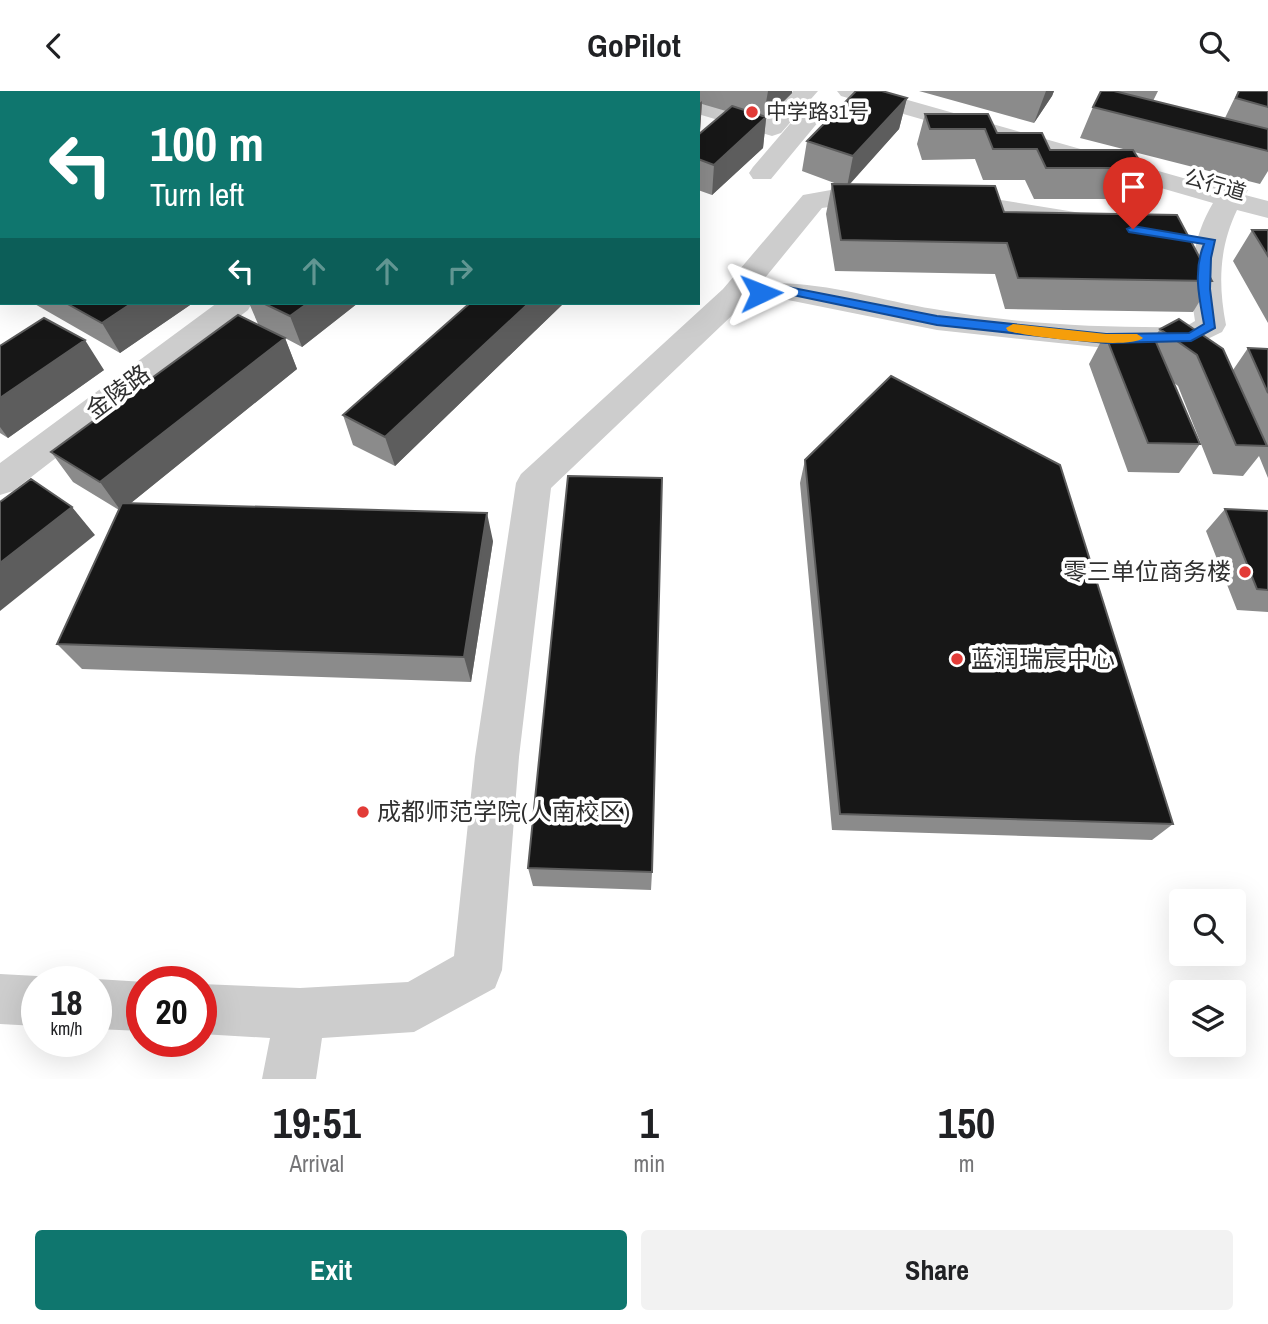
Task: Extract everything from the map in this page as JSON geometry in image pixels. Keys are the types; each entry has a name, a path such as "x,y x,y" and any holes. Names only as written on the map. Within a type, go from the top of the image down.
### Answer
{"street":[{"path":"700,107 772,128 806,91"},
{"path":"762,173 832,91"},
{"name":"公行道","path":"849,91 1244,196"},
{"name":"公行道","path":"880,91 1244,196 1268,210"},
{"path":"217,1010 300,1014 414,1007 477,970 497,757 534,483 734,296 813,201 842,196 950,200 1101,224"},
{"path":"734,296 788,291 937,320 1106,338 1191,337 1211,325 1204,289 1205,258 1197,240 1244,196"},
{"name":"金陵路","path":"0,482 234,305"},
{"path":"0,999 21,1000"},
{"path":"289,1079 300,1014"}],"building":[{"path":"856,91 882,91 907,98 853,156 807,141"},
{"path":"1101,91 1114,91 1268,129 1268,151 1093,107"},
{"path":"1239,91 1268,91 1268,107 1236,98"},
{"path":"732,106 766,117 714,165 700,160 700,133"},
{"path":"925,114 988,114 997,133 1042,133 1050,150 1133,150 1144,168 1046,168 1037,149 993,149 985,129 930,129"},
{"path":"832,184 995,186 1004,212 1177,215 1212,281 1018,278 1007,243 841,240"},
{"path":"1252,230 1268,230 1268,256"},
{"path":"70,305 129,305 102,323"},
{"path":"267,305 305,305 290,316"},
{"path":"468,305 527,305 385,437 343,415"},
{"path":"238,315 285,338 100,482 51,452"},
{"path":"44,318 85,340 0,398 0,346"},
{"path":"1179,319 1223,349 1267,446 1236,445 1197,355 1160,329"},
{"path":"1105,334 1153,335 1200,444 1148,443"},
{"path":"1248,348 1268,349 1268,393"},
{"name":"蓝润瑞宸中心","path":"891,376 1060,465 1173,824 840,814 805,460"},
{"path":"568,476 662,478 652,872 528,868"},
{"path":"31,479 72,507 0,563 0,502"},
{"path":"122,503 487,513 464,657 57,644"},
{"path":"1225,509 1268,511 1268,590 1257,589"}],"slow traffic":[{"path":"1013,328 1106,338 1137,338"}],"place":[{"name":"中学路31号","path":"752,112"},
{"name":"零三单位商务楼","path":"1245,572"},
{"name":"蓝润瑞宸中心","path":"957,659"},
{"name":"成都师范学院(人南校区)","path":"363,812"}],"route":[{"path":"761,293 788,291 937,320 1106,338 1191,337 1211,325 1204,289 1205,258 1211,242 1133,229"}]}
